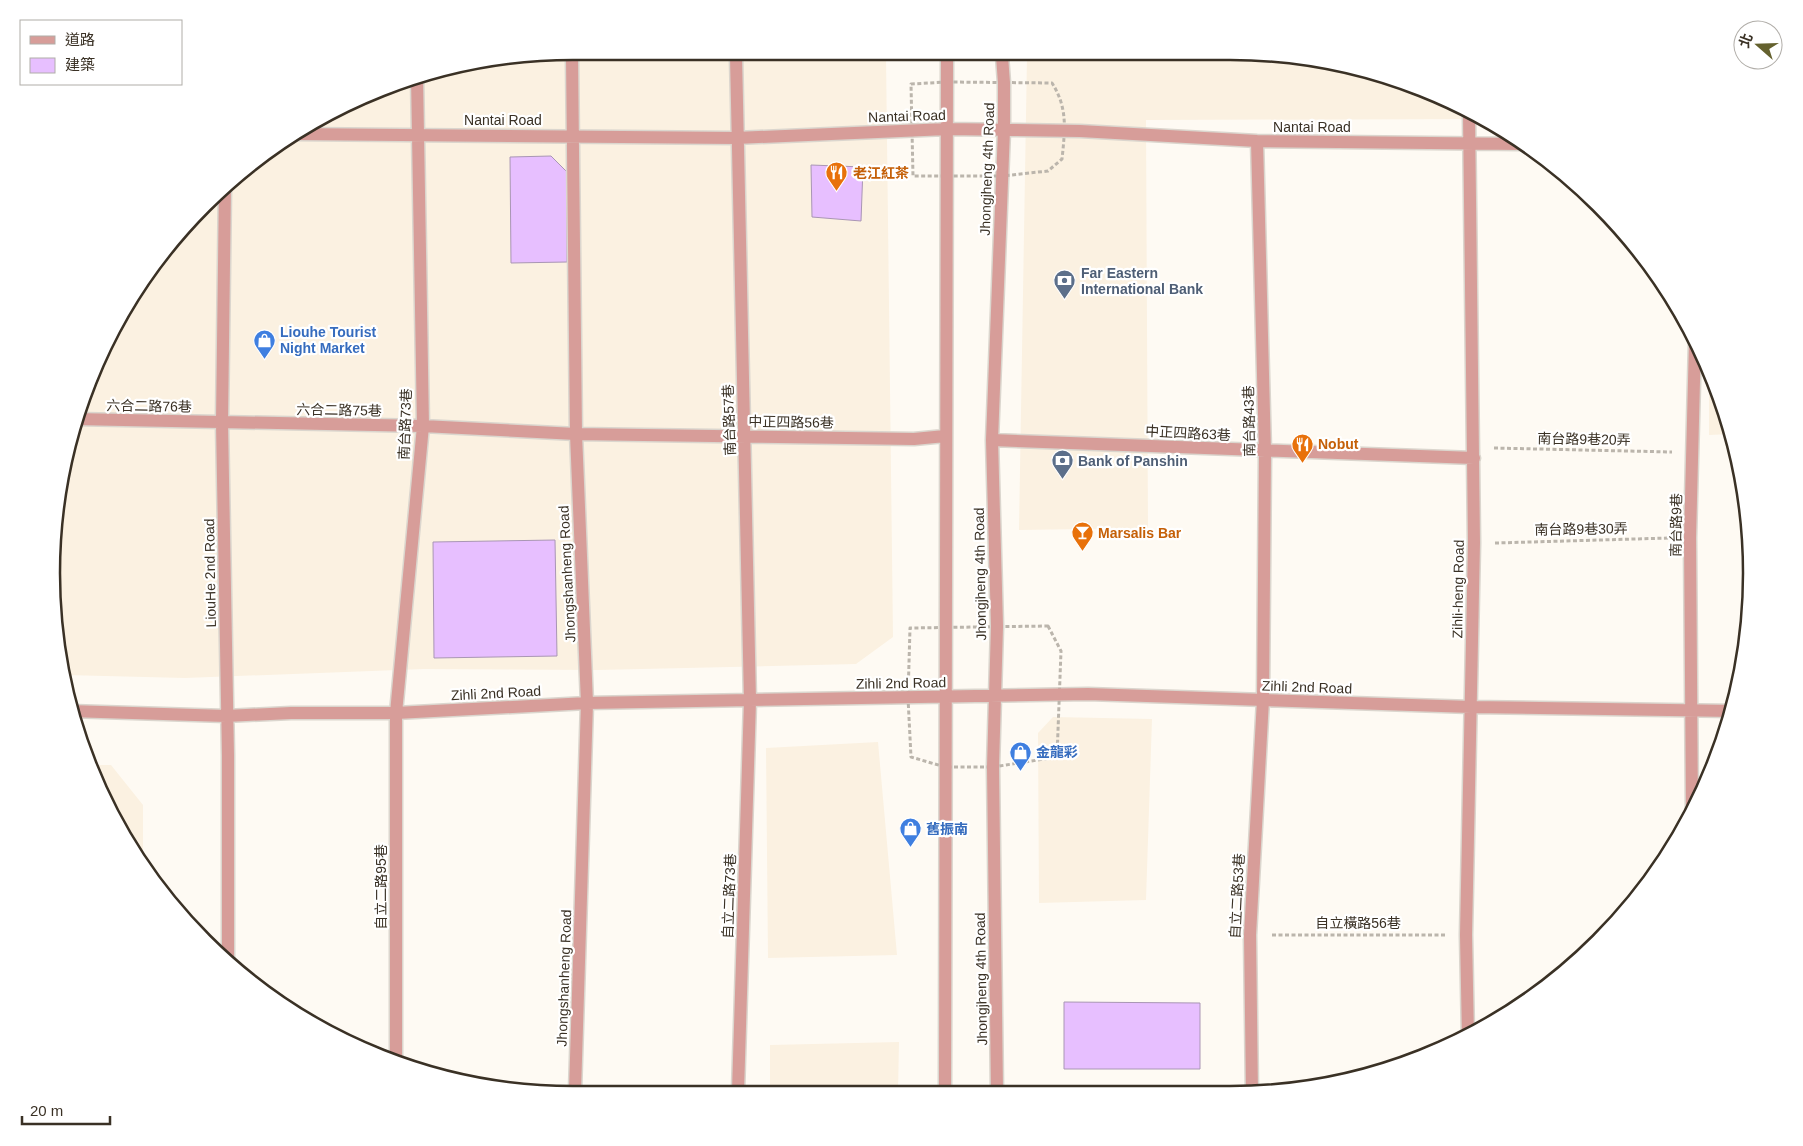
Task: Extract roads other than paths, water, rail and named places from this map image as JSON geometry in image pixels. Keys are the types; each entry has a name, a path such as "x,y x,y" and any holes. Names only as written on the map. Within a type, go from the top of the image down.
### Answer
{"street":[{"name":"Jhongshanheng Road","path":"572,60 571,135 576,434 588,704 575,1086"},
{"name":"南台路57巷","path":"736,60 736,138 745,437 750,701"},
{"path":"945,1086 947,60"},
{"name":"Jhongjheng 4th Road","path":"997,1086 994,696 997,626 992,440 1004,130 1002,60"},
{"name":"南台路73巷","path":"396,713 423,426 418,84"},
{"name":"Zihli-heng Road","path":"1468,1027 1466,935 1474,543 1469,120"},
{"name":"Nantai Road","path":"308,134 736,138 947,129 1080,131 1256,141 1511,144"},
{"name":"南台路43巷","path":"1256,141 1265,452 1263,700"},
{"name":"LiouHe 2nd Road","path":"225,196 222,423 228,952"},
{"name":"南台路9巷","path":"1692,796 1690,538 1695,356"},
{"name":"六合二路76巷","path":"83,419 222,423"},
{"name":"六合二路75巷","path":"222,423 423,426 576,434"},
{"name":"中正四路56巷","path":"576,434 914,439 945,436"},
{"name":"中正四路63巷","path":"992,440 1265,452 1474,453"},
{"name":"Zihli 2nd Road","path":"79,711 226,716 291,712 396,713 588,704 1088,694 1470,707 1724,711"},
{"name":"自立二路53巷","path":"1252,1085 1250,934 1263,700"},
{"name":"自立二路73巷","path":"738,1086 750,701"},
{"name":"自立二路95巷","path":"396,713 396,1054"}],"place":[{"name":"老江紅茶","path":"837,192"},
{"name":"Far Eastern International Bank","path":"1065,300"},
{"name":"Liouhe Tourist Night Market","path":"264,359"},
{"name":"Nobut","path":"1302,463"},
{"name":"Bank of Panshin","path":"1062,480"},
{"name":"Marsalis Bar","path":"1082,552"},
{"name":"金龍彩","path":"1020,771"},
{"name":"舊振南","path":"910,848"}]}
